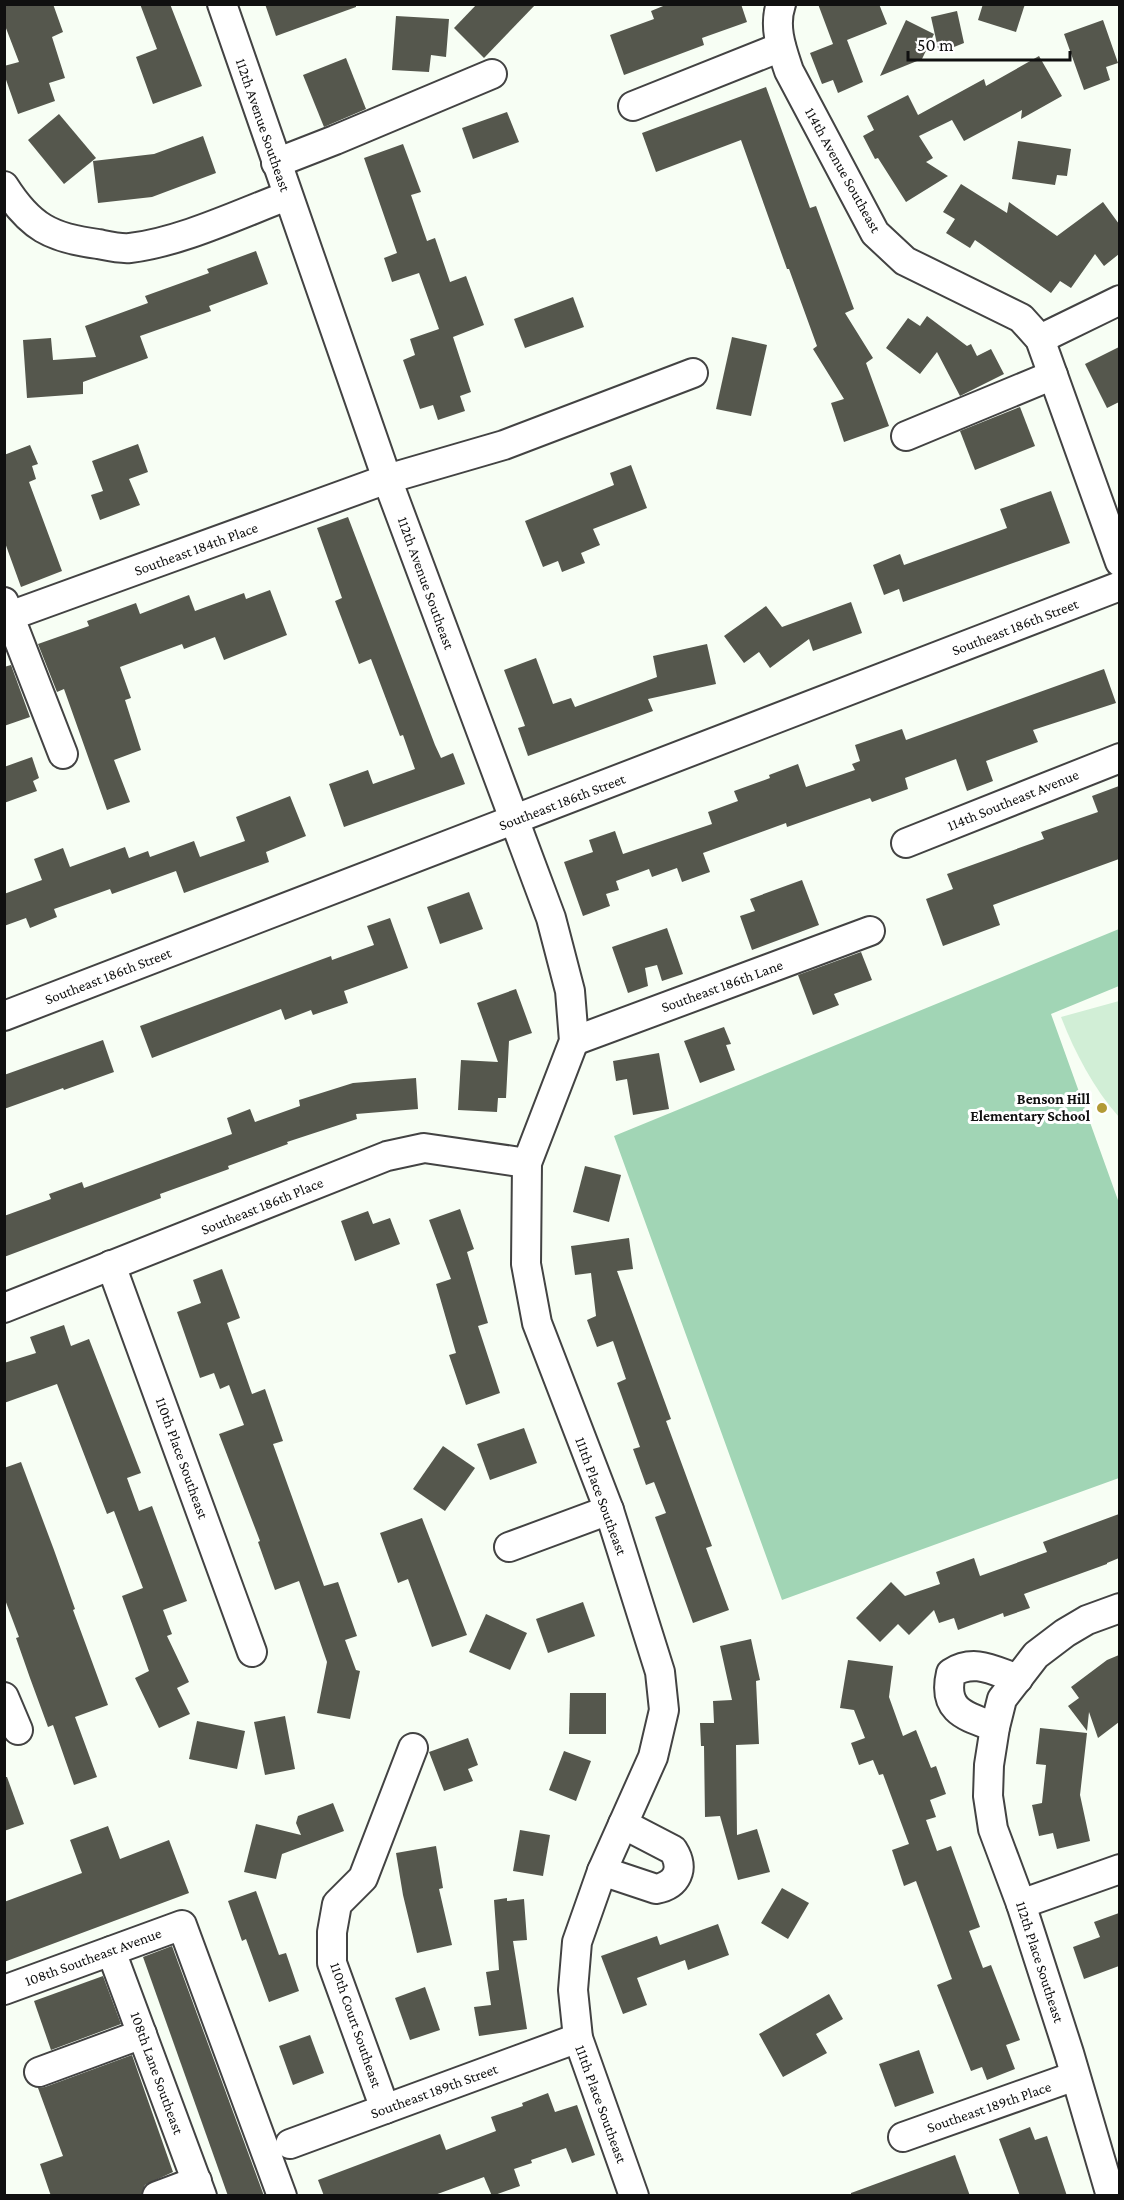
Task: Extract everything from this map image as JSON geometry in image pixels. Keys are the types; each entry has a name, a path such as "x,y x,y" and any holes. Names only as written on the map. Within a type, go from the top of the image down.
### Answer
{"street":[{"name":"112th Avenue Southeast","path":"222,4 387,479 551,918 570,991 574,1041 527,1163"},
{"name":"114th Avenue Southeast","path":"781,4 778,32 789,71 875,234 905,261 1021,318 1040,339 1119,562"},
{"path":"633,106 781,47"},
{"path":"276,163 335,141 492,74"},
{"path":"4,186 16,205 43,230 78,242 128,248 169,240 287,196"},
{"path":"1040,339 1119,300"},
{"name":"Southeast 184th Place","path":"6,612 387,479 504,445 693,373"},
{"path":"906,436 1053,375"},
{"name":"Southeast 186th Street","path":"4,1016 1119,586"},
{"path":"6,612 63,754"},
{"name":"114th Southeast Avenue","path":"906,843 1119,758"},
{"name":"Southeast 186th Lane","path":"574,1041 870,931"},
{"name":"Southeast 186th Place","path":"4,1308 387,1156 424,1148 527,1163"},
{"name":"111th Place Southeast","path":"527,1163 526,1264 537,1323 609,1510 660,1672 664,1710 653,1757 602,1871 578,1942 573,1990 578,2038 634,2196"},
{"name":"110th Place Southeast","path":"111,1265 252,1652"},
{"path":"509,1547 609,1510"},
{"path":"995,1727 963,1715 954,1708 948,1684 951,1672 962,1666 974,1665 1010,1689 1036,1655 1065,1633 1087,1620 1119,1608"},
{"name":"112th Place Southeast","path":"1010,1689 995,1727 989,1785 993,1829 1021,1904 1069,2053 1111,2196"},
{"path":"4,1697 18,1730"},
{"name":"110th Court Southeast","path":"384,2109 332,1963 332,1932 337,1904 363,1878 413,1748"},
{"path":"602,1871 656,1889 665,1888 678,1876 680,1867 673,1850 623,1824"},
{"path":"1021,1904 1119,1869"},
{"name":"108th Southeast Avenue","path":"4,1990 182,1925 282,2196"},
{"name":"108th Lane Southeast","path":"111,1951 199,2188"},
{"path":"39,2072 142,2034"},
{"name":"Southeast 189th Street","path":"290,2144 578,2038"},
{"name":"Southeast 189th Place","path":"903,2137 1075,2076"},
{"path":"157,2196 199,2188"}],"green space":[{"path":"1119,929 1119,986 1051,1014 1119,1203 1119,1478 782,1600 614,1136"},
{"path":"1120,1001 1119,1117 1101,1095 1086,1070 1061,1017"}],"building":[{"path":"4,4 53,4 63,32 52,37 65,78 49,83 55,101 18,114 4,74 4,66 19,62 4,23"},
{"path":"140,4 170,4 202,86 153,104 136,57 157,49"},
{"path":"265,4 356,4 356,7 276,36"},
{"path":"477,4 536,4 484,58 454,28"},
{"path":"668,4 741,4 747,22 702,38 704,45 624,75 610,35 654,19 651,11"},
{"path":"818,4 879,4 887,24 847,40 863,82 838,93 833,80 822,84 810,53 833,44"},
{"path":"983,4 1025,4 1016,32 978,20"},
{"path":"957,11 964,43 939,53 931,17"},
{"path":"396,16 449,19 446,57 431,55 429,72 392,70"},
{"path":"906,20 934,34 922,59 880,76"},
{"path":"1103,20 1118,63 1106,67 1110,80 1084,90 1064,34"},
{"path":"1039,56 1062,96 1021,119 1022,110 964,141 952,120 919,136 933,158 926,162 948,176 906,202 878,158 875,159 863,136 874,130 867,116 908,95 918,115 984,79 986,86"},
{"path":"346,58 366,109 324,127 303,75"},
{"path":"766,87 810,208 816,206 854,309 845,313 873,358 866,363 889,426 844,442 831,403 844,399 813,349 817,346 741,140 656,172 642,133"},
{"path":"507,112 519,142 473,159 462,128"},
{"path":"59,114 96,158 64,184 28,140"},
{"path":"203,136 216,173 152,197 98,203 93,161 154,154"},
{"path":"1018,141 1071,149 1067,176 1057,175 1055,185 1012,179"},
{"path":"403,144 421,192 411,195 427,241 435,238 450,282 466,276 484,325 453,337 471,392 460,396 465,411 438,420 433,405 420,409 403,360 415,355 410,339 439,329 419,273 392,282 384,258 397,253 364,158"},
{"path":"961,184 1007,213 1009,202 1057,236 1103,202 1119,224 1119,254 1104,266 1095,254 1071,288 1060,281 1051,293 975,240 970,248 946,233 955,219 943,212"},
{"path":"256,251 268,284 209,306 211,311 140,336 148,358 83,382 83,394 27,398 23,340 51,338 53,360 96,357 85,326 148,303 145,296 209,273 207,269"},
{"path":"573,297 584,327 525,348 514,319"},
{"path":"927,316 967,346 971,344 977,356 991,349 1004,374 960,396 937,352 920,374 886,348 908,318 920,326"},
{"path":"732,337 767,345 751,416 716,409"},
{"path":"1119,347 1119,402 1107,408 1085,364"},
{"path":"1020,407 1035,446 975,470 960,431"},
{"path":"138,444 148,472 129,479 140,505 100,520 91,495 103,491 92,461"},
{"path":"30,445 38,464 32,466 36,479 29,482 62,571 21,587 4,540 4,455"},
{"path":"631,465 647,508 593,529 600,545 581,553 585,563 562,572 558,561 543,567 525,521 614,485 610,473"},
{"path":"1051,491 1070,543 903,602 899,589 884,595 873,565 900,554 904,565 1007,528 1000,509"},
{"path":"348,517 435,745 441,758 453,753 465,784 344,827 329,784 368,770 373,784 415,769 371,659 359,664 335,601 342,598 317,528"},
{"path":"270,590 287,635 224,660 215,637 184,649 182,644 120,667 131,698 125,700 141,750 114,760 130,802 107,810 64,689 57,692 38,644 89,626 87,621 136,603 140,614 189,595 195,611 244,593 246,599"},
{"path":"851,602 862,633 813,651 809,639 770,668 759,652 744,663 724,636 766,606 782,627"},
{"path":"707,644 716,684 648,699 653,711 528,756 518,728 525,726 504,670 536,658 553,704 571,698 575,707 657,677 653,656"},
{"path":"11,665 30,717 4,726 4,667"},
{"path":"1104,669 1116,703 1033,730 1038,742 986,761 993,781 967,791 956,759 905,778 908,789 872,802 870,798 787,827 786,823 703,853 710,872 682,882 677,868 652,877 649,869 616,881 619,890 606,894 610,906 583,916 564,862 593,852 589,840 615,831 623,854 712,824 708,812 738,801 734,791 770,778 769,775 798,764 806,787 855,770 852,764 860,761 855,745 902,729 906,740"},
{"path":"32,757 39,778 33,781 37,791 4,803 4,767"},
{"path":"1119,786 1119,859 993,905 1000,925 943,946 926,899 953,889 947,874 1044,839 1041,832 1098,812 1092,796"},
{"path":"290,796 306,836 266,852 269,862 184,893 176,871 112,894 110,889 54,909 57,917 30,928 26,918 4,926 4,894 42,880 34,859 63,848 70,867 125,847 129,858 148,851 150,857 194,841 200,857 245,841 236,817"},
{"path":"802,880 819,925 752,950 740,916 755,911 750,899"},
{"path":"469,892 483,929 440,944 427,907"},
{"path":"390,918 408,968 344,991 348,1003 313,1015 311,1010 285,1020 281,1009 152,1058 140,1026 331,956 332,960 374,945 367,926"},
{"path":"667,928 683,974 662,981 657,965 645,968 648,986 628,993 612,947"},
{"path":"861,952 872,980 834,994 839,1005 813,1015 798,975"},
{"path":"516,989 532,1033 509,1041 506,1098 498,1098 497,1112 458,1110 461,1060 498,1062 477,1003"},
{"path":"724,1027 731,1044 726,1045 735,1070 700,1083 684,1041"},
{"path":"103,1040 114,1072 4,1109 4,1075"},
{"path":"659,1053 669,1109 633,1115 627,1079 616,1081 613,1061"},
{"path":"416,1078 418,1109 356,1114 357,1119 287,1142 288,1144 228,1166 229,1169 160,1194 161,1198 4,1257 4,1216 51,1199 49,1194 82,1182 84,1188 232,1134 227,1118 250,1109 255,1122 300,1106 299,1100 353,1083"},
{"path":"585,1166 621,1175 609,1222 573,1212"},
{"path":"460,1209 474,1249 467,1252 488,1323 478,1326 500,1393 466,1405 449,1355 456,1353 436,1284 451,1279 429,1220"},
{"path":"368,1211 373,1224 390,1218 400,1244 355,1261 341,1221"},
{"path":"629,1238 633,1269 617,1271 671,1419 666,1421 712,1546 706,1548 729,1610 693,1623 655,1517 666,1513 654,1482 646,1485 633,1449 640,1447 617,1383 626,1379 613,1341 597,1347 587,1320 596,1316 591,1273 575,1275 571,1246"},
{"path":"222,1269 240,1318 227,1323 252,1394 265,1389 283,1441 273,1444 324,1586 338,1582 357,1636 345,1640 356,1670 360,1671 350,1719 317,1713 327,1662 299,1581 275,1590 258,1542 260,1541 219,1434 244,1425 229,1385 220,1389 214,1373 200,1378 177,1312 201,1303 193,1280"},
{"path":"64,1325 71,1346 89,1339 141,1473 127,1478 139,1511 152,1506 187,1601 163,1610 172,1634 167,1636 189,1682 177,1688 190,1714 159,1728 135,1678 149,1671 122,1596 143,1588 114,1511 107,1514 57,1384 4,1403 4,1363 36,1353 30,1337"},
{"path":"524,1428 537,1463 490,1480 477,1444"},
{"path":"443,1446 475,1468 445,1511 413,1489"},
{"path":"21,1462 108,1705 75,1717 97,1777 74,1785 53,1725 48,1727 4,1597 4,1468"},
{"path":"1119,1514 1119,1558 1024,1594 1030,1608 1004,1617 1003,1613 958,1630 954,1618 939,1623 934,1610 909,1635 898,1624 880,1642 856,1618 891,1582 905,1596 940,1584 936,1572 974,1558 980,1576 1047,1552 1043,1542"},
{"path":"422,1518 467,1635 432,1647 408,1579 398,1583 380,1533"},
{"path":"583,1602 595,1636 548,1653 536,1619"},
{"path":"486,1614 527,1633 510,1670 469,1652"},
{"path":"751,1639 760,1680 756,1681 759,1744 736,1745 737,1835 757,1829 770,1872 738,1880 720,1816 705,1817 704,1746 701,1746 700,1723 714,1723 713,1701 732,1700 720,1646"},
{"path":"1119,1655 1119,1722 1098,1738 1089,1712 1087,1731 1068,1706 1079,1698 1071,1687 1107,1660"},
{"path":"848,1660 893,1666 889,1697 903,1736 916,1730 931,1768 936,1766 946,1794 930,1800 936,1817 926,1820 937,1851 951,1846 980,1927 969,1931 983,1968 991,1965 1020,2040 1006,2045 1015,2069 987,2080 982,2067 971,2071 937,1985 952,1979 916,1881 904,1886 892,1850 909,1844 883,1774 879,1775 873,1760 859,1765 851,1743 865,1738 854,1710 840,1708"},
{"path":"570,1693 606,1693 606,1734 569,1734"},
{"path":"285,1716 295,1769 265,1775 254,1722"},
{"path":"197,1721 245,1731 237,1769 189,1759"},
{"path":"1040,1728 1087,1733 1080,1795 1090,1841 1057,1849 1053,1833 1039,1836 1032,1805 1042,1803 1046,1765 1036,1764"},
{"path":"468,1738 478,1765 468,1769 473,1781 444,1791 429,1752"},
{"path":"564,1751 591,1761 576,1801 549,1790"},
{"path":"4,1777 7,1777 24,1824 4,1831"},
{"path":"333,1803 344,1831 282,1854 276,1879 244,1872 256,1824 301,1835 296,1823 298,1816"},
{"path":"108,1826 120,1859 169,1840 189,1893 4,1962 4,1902 82,1873 70,1840"},
{"path":"520,1830 550,1835 543,1876 513,1871"},
{"path":"436,1846 443,1888 439,1889 452,1945 417,1953 396,1853"},
{"path":"782,1888 809,1903 788,1939 761,1923"},
{"path":"256,1891 279,1955 286,1953 299,1991 269,2002 246,1939 242,1941 228,1901"},
{"path":"507,1898 507,1901 524,1899 527,1940 513,1941 527,2029 479,2036 474,2007 491,2005 486,1972 499,1970 494,1900"},
{"path":"1119,1913 1119,1966 1084,1979 1073,1947 1100,1937 1094,1922"},
{"path":"718,1924 729,1955 688,1970 685,1960 637,1978 647,2005 623,2014 601,1956 657,1936 660,1945"},
{"path":"172,1946 264,2196 228,2196 143,1957"},
{"path":"103,1976 121,2024 51,2050 34,2001"},
{"path":"425,1987 440,2030 410,2040 395,1998"},
{"path":"829,1994 843,2019 816,2034 827,2053 783,2077 759,2034"},
{"path":"310,2035 324,2073 293,2085 279,2046"},
{"path":"919,2050 934,2093 895,2107 879,2064"},
{"path":"132,2055 173,2172 145,2185 141,2196 51,2196 40,2164 63,2156 38,2088"},
{"path":"548,2093 555,2112 577,2105 595,2155 572,2163 566,2148 531,2160 532,2163 514,2169 520,2186 492,2196 484,2177 432,2196 324,2196 318,2180 440,2134 446,2150 496,2131 491,2117 523,2106 522,2103"},
{"path":"1030,2127 1035,2140 1047,2136 1067,2196 1020,2196 999,2139"},
{"path":"955,2155 970,2196 851,2196 851,2193"}],"place":[{"name":"Benson Hill Elementary School","path":"1102,1108"}]}
